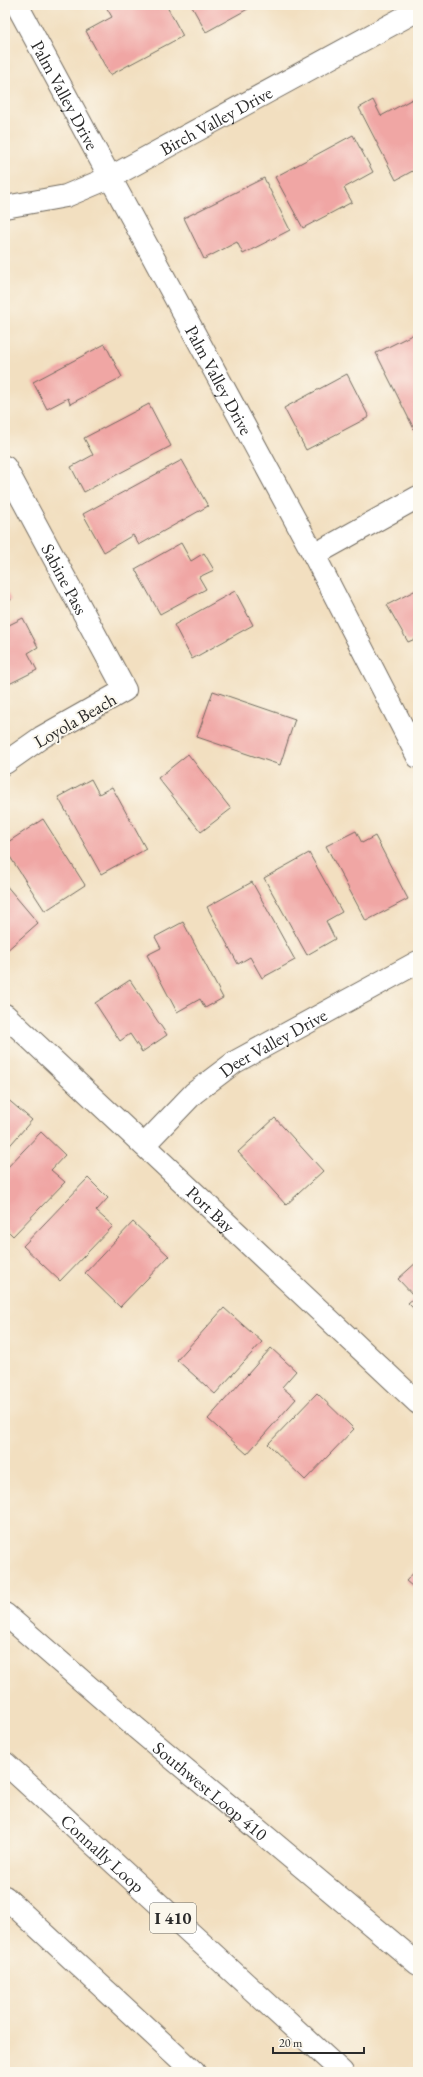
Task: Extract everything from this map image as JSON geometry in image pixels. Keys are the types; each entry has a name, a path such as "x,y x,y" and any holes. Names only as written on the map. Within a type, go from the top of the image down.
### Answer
{"main road":[{"name":"Palm Valley Drive","path":"17,5 314,555 418,757"},
{"name":"Birch Valley Drive","path":"5,207 66,196 111,177 418,10"},
{"name":"Sabine Pass","path":"5,467 125,690"},
{"path":"314,555 418,497"},
{"name":"Loyola Beach","path":"5,764 42,737 125,690"},
{"name":"Deer Valley Drive","path":"144,1145 194,1093 235,1062 418,962"},
{"name":"Port Bay","path":"5,1015 418,1403"},
{"name":"Southwest Loop 410","path":"5,1614 135,1727 418,1964"},
{"name":"Connally Loop","path":"5,1763 342,2072"},
{"path":"5,1897 194,2072"}],"building":[{"path":"105,5 133,5 133,7 136,5 166,5 183,36 110,75 86,31 112,17"},
{"path":"191,5 255,5 206,32"},
{"path":"418,96 418,168 396,180 359,108 373,100 381,116"},
{"path":"353,135 373,172 344,188 352,202 303,228 275,177"},
{"path":"264,178 290,230 243,254 237,242 204,259 184,218"},
{"path":"418,332 418,437 376,353"},
{"path":"105,344 122,377 70,404 68,398 47,409 33,382"},
{"path":"347,374 369,417 306,450 284,408"},
{"path":"149,404 171,446 84,492 71,467 93,455 84,438"},
{"path":"182,460 208,506 139,545 133,535 104,552 83,514"},
{"path":"181,543 191,561 204,553 214,570 199,577 206,589 160,614 135,569"},
{"path":"5,589 11,600 5,603"},
{"path":"418,589 418,645 415,639 408,642 387,605"},
{"path":"235,591 253,625 192,659 174,625"},
{"path":"23,618 38,647 28,653 37,670 5,686 5,627"},
{"path":"213,691 295,719 280,765 197,737"},
{"path":"188,754 231,809 201,832 158,778"},
{"path":"91,779 99,794 112,787 146,849 101,874 58,797"},
{"path":"43,819 85,885 45,911 5,849 5,844"},
{"path":"356,831 362,843 375,836 408,899 366,921 326,846"},
{"path":"309,853 342,912 326,921 335,939 307,955 264,878"},
{"path":"252,882 295,960 262,978 250,957 238,964 207,907"},
{"path":"5,884 38,923 5,952"},
{"path":"183,922 223,998 205,1008 200,999 177,1012 147,955 161,948 155,937"},
{"path":"130,980 167,1035 142,1052 130,1034 120,1041 95,1003"},
{"path":"5,1097 32,1120 5,1151"},
{"path":"275,1118 323,1171 286,1205 238,1152"},
{"path":"41,1132 65,1155 51,1170 65,1182 13,1236 5,1228 5,1170"},
{"path":"88,1178 108,1198 96,1211 113,1226 60,1281 23,1246"},
{"path":"133,1222 169,1256 120,1307 85,1273"},
{"path":"418,1261 418,1313 408,1303 415,1297 398,1279"},
{"path":"224,1308 262,1342 215,1394 177,1360"},
{"path":"271,1348 296,1371 282,1387 296,1399 247,1454 208,1419"},
{"path":"317,1393 354,1429 305,1480 268,1444"},
{"path":"418,1568 418,1591 406,1581"}]}
